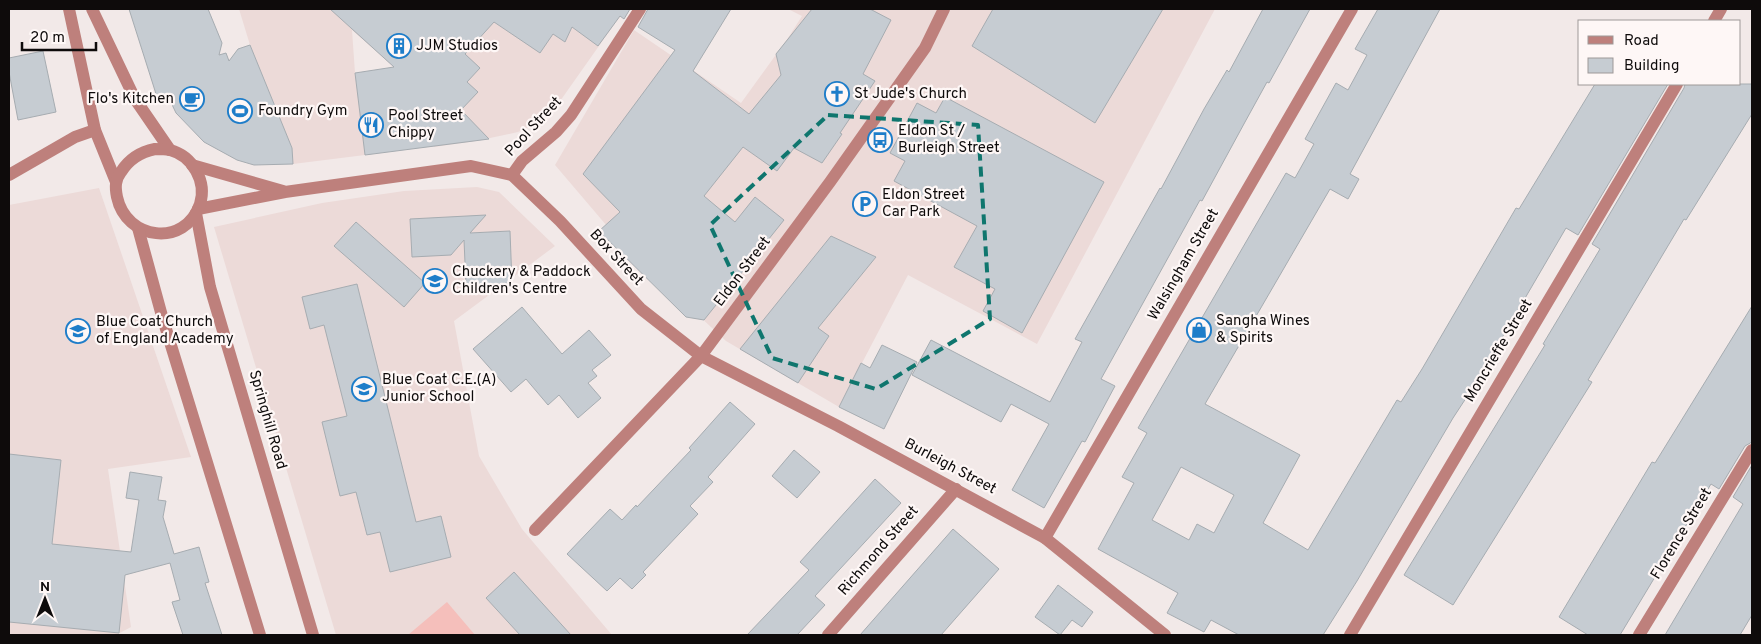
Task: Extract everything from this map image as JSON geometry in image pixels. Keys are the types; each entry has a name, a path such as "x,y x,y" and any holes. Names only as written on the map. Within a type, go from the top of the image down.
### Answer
{"street":[{"path":"70,9 95,130 116,182 120,209 126,218 138,228 154,233 171,232 186,225 197,211 201,200 202,188 198,173 182,155 170,150 155,149 135,156 122,169 116,182"},
{"path":"92,9 135,98 170,150"},
{"name":"Pool Street","path":"197,211 285,192 471,166 512,175 522,161 545,142 571,115 640,9"},
{"name":"Eldon Street","path":"535,530 701,356 830,182 925,48 944,9"},
{"name":"Walsingham Street","path":"1045,538 1352,9"},
{"path":"1715,20 1721,9"},
{"name":"Moncrieffe Street","path":"1350,635 1676,85"},
{"path":"9,175 76,137 95,130"},
{"name":"Pool Street","path":"192,165 285,192"},
{"name":"Box Street","path":"512,175 560,221 641,309 701,356"},
{"name":"Springhill Road","path":"197,211 210,287 313,635"},
{"path":"138,228 162,316 260,635"},
{"name":"Burleigh Street","path":"701,356 838,426 1045,538 1166,635"},
{"name":"Florence Street","path":"1639,635 1752,450"},
{"name":"Richmond Street","path":"828,635 956,489"}],"highlighted area":[{"path":"828,115 978,125 990,319 876,389 772,358 710,225"}],"shaded area":[{"path":"239,9 625,9 558,104 540,122 518,132 434,147 427,96 352,30 365,155 293,164 292,148 250,45"},
{"path":"788,9 1215,9 1037,344 908,275 839,407 726,341 624,246 555,165 634,30 741,103 802,16"},
{"name":"Blue Coat C.E.(A) Junior School","path":"477,187 499,192 555,246 454,321 479,456 522,529 612,635 336,635 214,227 322,203 404,191"},
{"name":"Blue Coat Church of England Academy","path":"99,188 191,457 108,469 131,627 116,635 9,635 9,205"},
{"path":"447,602 475,635 408,635"}],"building":[{"path":"129,9 208,9 222,43 219,55 226,53 229,61 238,49 250,45 292,148 293,164 254,165 237,160 204,142 176,113 167,94 157,97"},
{"path":"330,9 630,9 624,19 620,16 598,46 572,27 565,42 553,34 540,53 494,22 465,54 480,68 467,82 478,92 461,110 489,139 365,155 355,73 394,67"},
{"path":"648,9 731,9 693,71 749,114 781,75 776,54 812,9 870,9 891,20 863,74 875,81 822,163 794,148 777,171 743,147 704,196 735,222 755,197 784,220 704,320 686,317 599,231 620,212 583,174 675,50 638,27"},
{"path":"993,9 1163,9 1095,123 972,46"},
{"path":"1263,9 1310,9 1269,83 1267,82 1202,201 1200,200 1101,379 1115,386 1085,442 1082,441 1044,508 1012,490 1049,424 1011,404 1001,422 912,375 931,340 1050,402 1082,342 1075,339 1161,189 1204,109 1227,70 1229,72"},
{"path":"1378,9 1440,9 1350,174 1359,179 1348,199 1330,189 1205,404 1300,455 1263,523 1308,550 1397,400 1401,402 1422,369 1516,208 1519,209 1594,85 1667,85 1578,235 1566,228 1472,389 1323,635 1239,635 1211,620 1204,632 1167,613 1178,593 1098,549 1134,483 1122,477 1147,433 1138,428 1286,173 1295,178 1314,144 1305,139 1336,83 1348,90 1367,55 1355,49","holes":["1181,467 1234,495 1214,533 1197,524 1189,540 1152,520"]},
{"path":"43,51 56,112 18,120 9,72 9,58"},
{"path":"1752,84 1752,114 1686,220 1684,219 1588,380 1592,382 1453,605 1404,575 1545,345 1543,344 1600,249 1592,244 1685,85"},
{"path":"945,97 1104,182 1022,333 983,311 995,289 954,267 977,226 894,181 905,161 890,153 917,103 936,113"},
{"path":"486,215 470,233 510,231 512,283 466,285 464,240 451,255 412,257 410,219"},
{"path":"356,222 425,283 404,307 334,246"},
{"path":"831,236 876,257 818,328 829,336 798,383 740,349"},
{"path":"357,284 416,522 441,516 451,557 390,572 380,532 367,535 356,492 340,496 322,422 347,416 324,325 310,329 302,297"},
{"path":"1752,306 1752,442 1745,446 1719,489 1711,484 1620,635 1588,635 1559,617 1652,462 1655,463"},
{"path":"522,307 562,354 589,330 611,355 592,370 597,376 588,383 601,398 578,418 559,395 548,405 526,379 511,392 473,349"},
{"path":"882,345 917,362 884,429 839,407 861,363 870,368"},
{"path":"730,402 755,424 708,477 713,482 690,506 698,514 643,572 646,575 632,589 620,578 607,591 567,554 610,509 622,520 636,505 637,507 691,450 689,448"},
{"path":"794,450 820,472 797,498 772,476"},
{"path":"9,454 61,460 52,544 131,552 139,500 126,498 130,472 162,477 158,500 166,501 163,517 174,554 199,547 209,582 205,583 222,635 183,635 172,602 180,600 170,563 125,575 119,633 9,622"},
{"path":"1752,465 1752,615 1740,635 1665,635 1743,504 1733,497"},
{"path":"875,479 901,503 815,596 825,605 797,635 747,635 809,570 800,562"},
{"path":"953,529 999,569 941,635 860,635"},
{"path":"514,572 571,635 520,635 486,598"},
{"path":"1058,585 1093,612 1082,627 1072,620 1060,635 1035,617"}],"place":[{"name":"JJM Studios","path":"399,46"},
{"name":"St Jude's Church","path":"837,94"},
{"name":"Flo's Kitchen","path":"192,99"},
{"name":"Foundry Gym","path":"240,111"},
{"name":"Pool Street Chippy","path":"371,125"},
{"name":"Eldon St / Burleigh Street","path":"880,140"},
{"name":"Eldon Street Car Park","path":"865,204"},
{"name":"Chuckery & Paddock Children's Centre","path":"435,281"},
{"name":"Sangha Wines & Spirits","path":"1199,330"},
{"name":"Blue Coat Church of England Academy","path":"78,331"},
{"name":"Blue Coat C.E.(A) Junior School","path":"364,389"}]}
